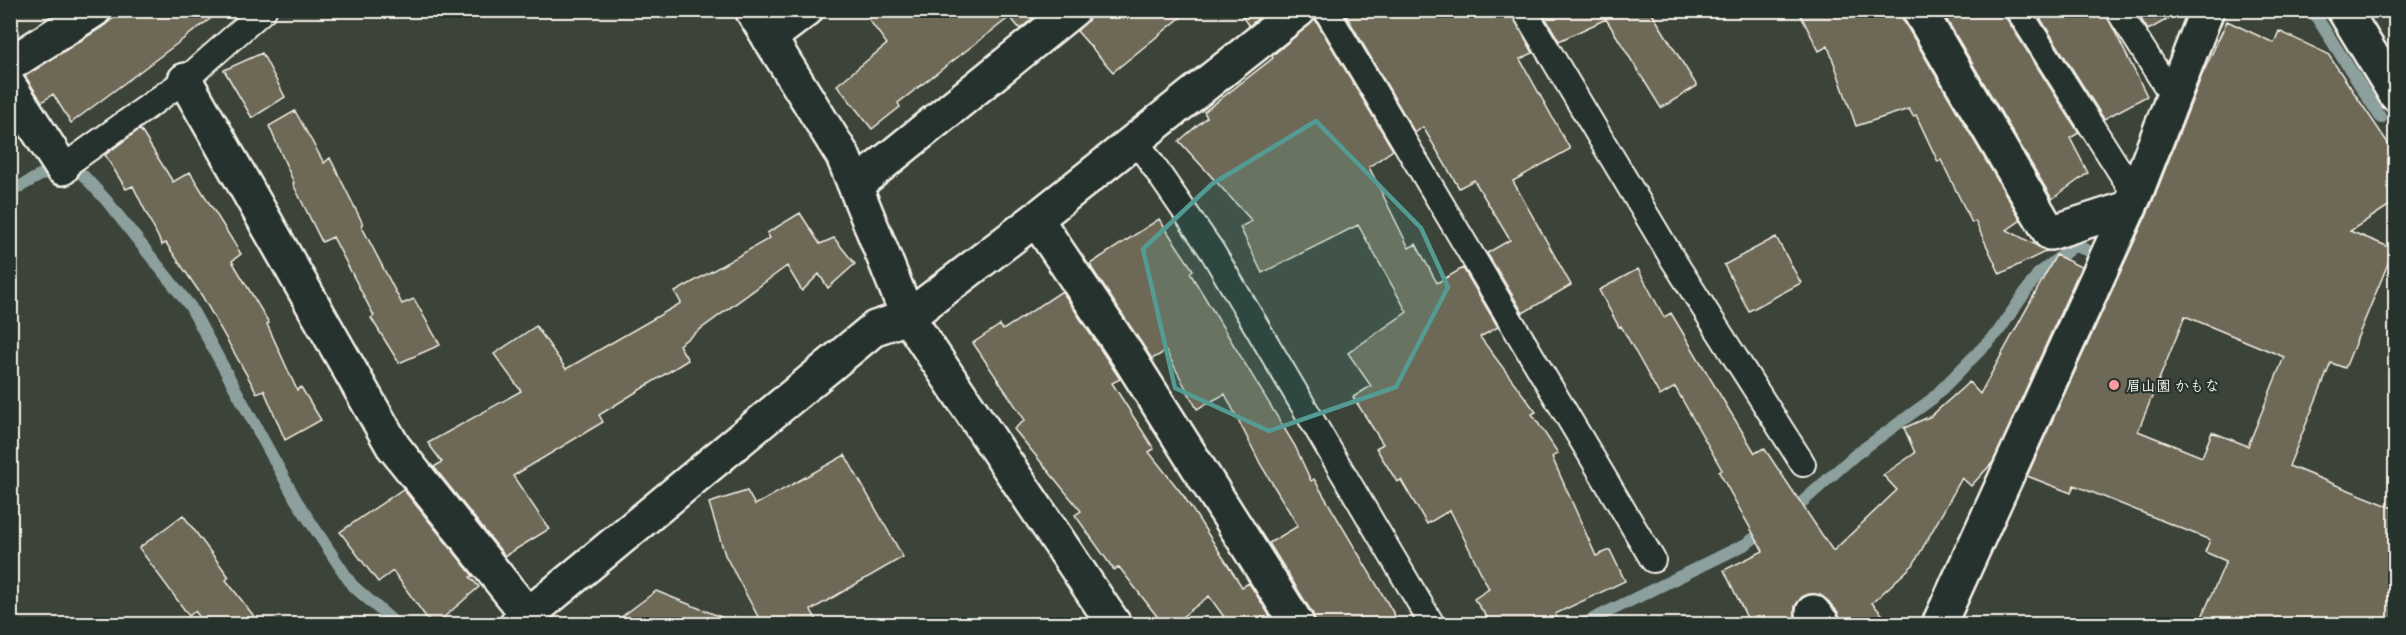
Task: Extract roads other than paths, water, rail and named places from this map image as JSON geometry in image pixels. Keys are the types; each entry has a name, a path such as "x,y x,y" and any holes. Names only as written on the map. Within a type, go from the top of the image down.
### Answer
{"street":[{"path":"62,168 11,82 94,10"},
{"path":"752,10 843,156 908,317 1114,624"},
{"path":"769,38 806,10"},
{"path":"855,186 1073,10"},
{"path":"185,80 393,446 523,620 875,328 908,317 1036,219 1299,10"},
{"path":"1918,10 2050,233 2132,201"},
{"path":"1939,624 2132,201 2207,10"},
{"path":"2344,10 2396,95"},
{"path":"1036,219 1126,353 1297,624"}],"lane":[{"path":"62,168 185,80 264,10"},
{"path":"1326,10 1653,560"},
{"path":"1524,10 1672,258 1803,464"},
{"path":"2018,10 2132,201"},
{"path":"2118,10 2174,97"},
{"path":"1135,139 1212,251 1432,624"}],"waterway":[{"path":"2312,10 2381,118"},
{"path":"10,192 48,171"},
{"path":"83,175 106,200 190,306 296,500 352,585 396,624"},
{"path":"1790,513 1855,455 1932,399 1998,332 2038,274 2074,246 2087,250"},
{"path":"1583,624 1746,544 1768,528"}],"place":[{"name":"眉山園 かもな","path":"2114,385"}]}
